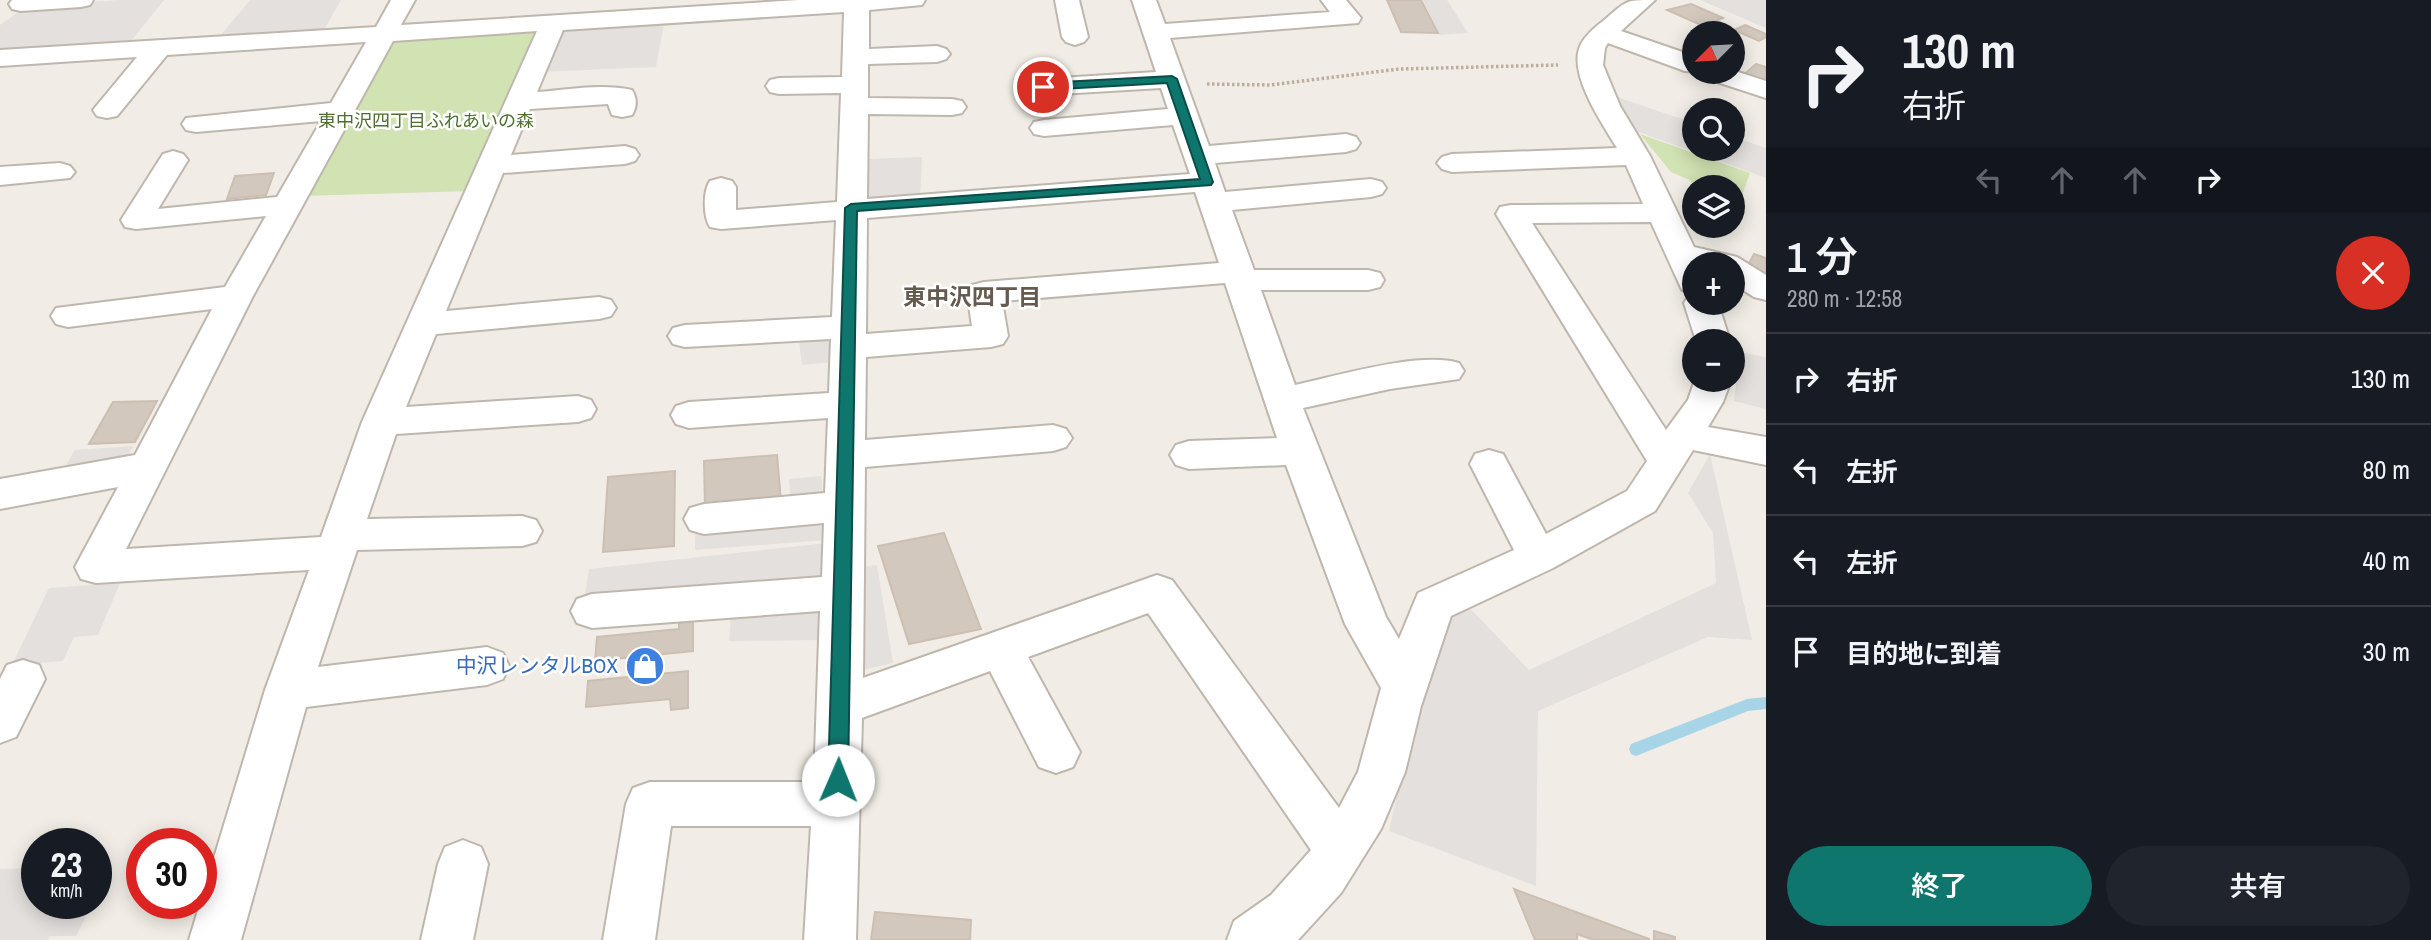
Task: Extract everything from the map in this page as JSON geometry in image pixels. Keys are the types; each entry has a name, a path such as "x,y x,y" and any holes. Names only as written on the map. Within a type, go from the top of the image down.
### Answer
{"street":[{"path":"0,18 24,2 80,0"},
{"path":"403,0 236,296 96,567 339,543 522,531"},
{"path":"505,25 522,0"},
{"path":"0,58 158,49 243,54 383,34 554,22 617,9 708,12 913,0"},
{"path":"1067,0 1075,37"},
{"path":"1144,0 1300,451 1367,624 1404,686"},
{"path":"1155,32 1349,18 1333,0"},
{"path":"830,940 837,804 857,2"},
{"path":"704,38 708,12"},
{"path":"1639,12 1603,33 1592,48 1590,65 1606,106 1636,156 1682,254"},
{"path":"215,940 288,690 381,422 554,22"},
{"path":"1603,33 1682,61"},
{"path":"107,110 158,49"},
{"path":"856,57 937,54"},
{"path":"1043,87 1173,83"},
{"path":"1745,83 1766,90"},
{"path":"779,86 952,107"},
{"path":"519,102 598,95 622,96 622,109"},
{"path":"197,124 340,111"},
{"path":"1044,128 1184,116"},
{"path":"1206,180 1346,143"},
{"path":"492,165 625,155"},
{"path":"1452,163 1636,156"},
{"path":"173,160 136,220 286,205"},
{"path":"0,176 60,172"},
{"path":"721,187 721,219 1206,180 1371,187"},
{"path":"1663,213 1511,214 1674,447"},
{"path":"685,336 991,336 985,292 1240,276 1368,280"},
{"path":"1745,276 1766,290"},
{"path":"68,316 236,296"},
{"path":"423,324 599,308"},
{"path":"1283,400 1390,377 1446,371"},
{"path":"1253,940 1264,934 1306,896 1340,850 1374,792 1404,686 1433,605 1538,557 1641,501 1705,402 1709,392"},
{"path":"689,415 848,404"},
{"path":"381,422 578,409"},
{"path":"846,454 1053,438"},
{"path":"1674,447 1710,442 1766,451"},
{"path":"1189,455 1300,451"},
{"path":"1489,464 1538,557"},
{"path":"0,494 148,467"},
{"path":"704,519 845,506"},
{"path":"592,611 842,592"},
{"path":"839,706 1157,592 1340,850"},
{"path":"1001,648 1056,752"},
{"path":"288,690 486,666"},
{"path":"0,723 23,679"},
{"path":"629,940 650,804 837,804"},
{"path":"447,940 463,864"}],"path":[{"path":"1173,83 1270,85 1399,69 1590,65"}],"green space":[{"name":"東中沢四丁目ふれあいの森","path":"538,29 472,191 303,196 392,39"},
{"path":"1640,134 1682,149 1682,161 1716,161 1750,173 1745,187 1745,175 1682,177 1671,172"}],"shaded area":[{"path":"164,0 127,46 0,52 0,25 27,6"},
{"path":"250,0 341,0 322,33 216,41"},
{"path":"1423,0 1447,0 1468,33 1440,35"},
{"path":"1700,0 1766,0 1766,28"},
{"path":"665,18 656,67 540,72 561,24"},
{"path":"1614,96 1682,119 1682,148 1633,130"},
{"path":"1745,141 1766,148 1766,178 1719,161 1745,161"},
{"path":"922,157 920,198 872,202 862,197 866,159"},
{"path":"834,336 835,362 802,365 799,341"},
{"path":"1745,353 1766,357 1766,409 1734,401 1735,392 1745,392"},
{"path":"133,446 124,467 58,479 75,450"},
{"path":"1710,454 1752,640 1708,637 1538,711 1536,886 1389,831 1432,639 1449,613 1465,603 1529,670 1716,583 1713,533 1688,493"},
{"path":"821,476 827,540 695,550 695,510 791,503 789,479"},
{"path":"827,543 821,640 729,641 731,614 580,625 589,569"},
{"path":"877,565 893,663 863,670 855,568"},
{"path":"120,583 98,635 74,637 63,661 12,665 49,588"},
{"path":"21,868 21,919 85,919 76,936 50,936 48,940 0,940 0,869"}],"building":[{"path":"1387,0 1421,0 1438,33 1401,32"},
{"path":"1691,4 1723,18 1716,21 1692,21 1667,10"},
{"path":"1745,25 1766,34 1766,37 1759,41 1745,35"},
{"path":"1756,64 1766,67 1766,85 1745,77 1745,73"},
{"path":"274,173 266,195 227,199 235,176"},
{"path":"1754,254 1766,258 1766,274 1747,267"},
{"path":"157,401 135,442 89,444 113,402"},
{"path":"777,455 781,501 705,508 704,461"},
{"path":"675,471 674,546 603,552 608,477"},
{"path":"944,533 981,629 909,644 878,546"},
{"path":"693,621 693,651 595,661 597,637 679,629 679,623"},
{"path":"688,671 688,708 671,710 670,699 586,707 588,681"},
{"path":"1514,889 1649,940 1594,940 1577,934 1577,940 1535,940"},
{"path":"875,912 971,920 970,940 871,940"},
{"path":"1654,931 1675,937 1675,940 1654,940"}],"waterway":[{"path":"1636,749 1747,705 1766,703"}],"place":[{"name":"中沢レンタルBOX","path":"645,666"}],"district":[{"name":"東中沢四丁目","path":"972,297"}],"route":[{"path":"838,780 851,208 1207,182 1172,79 1043,87"}]}
